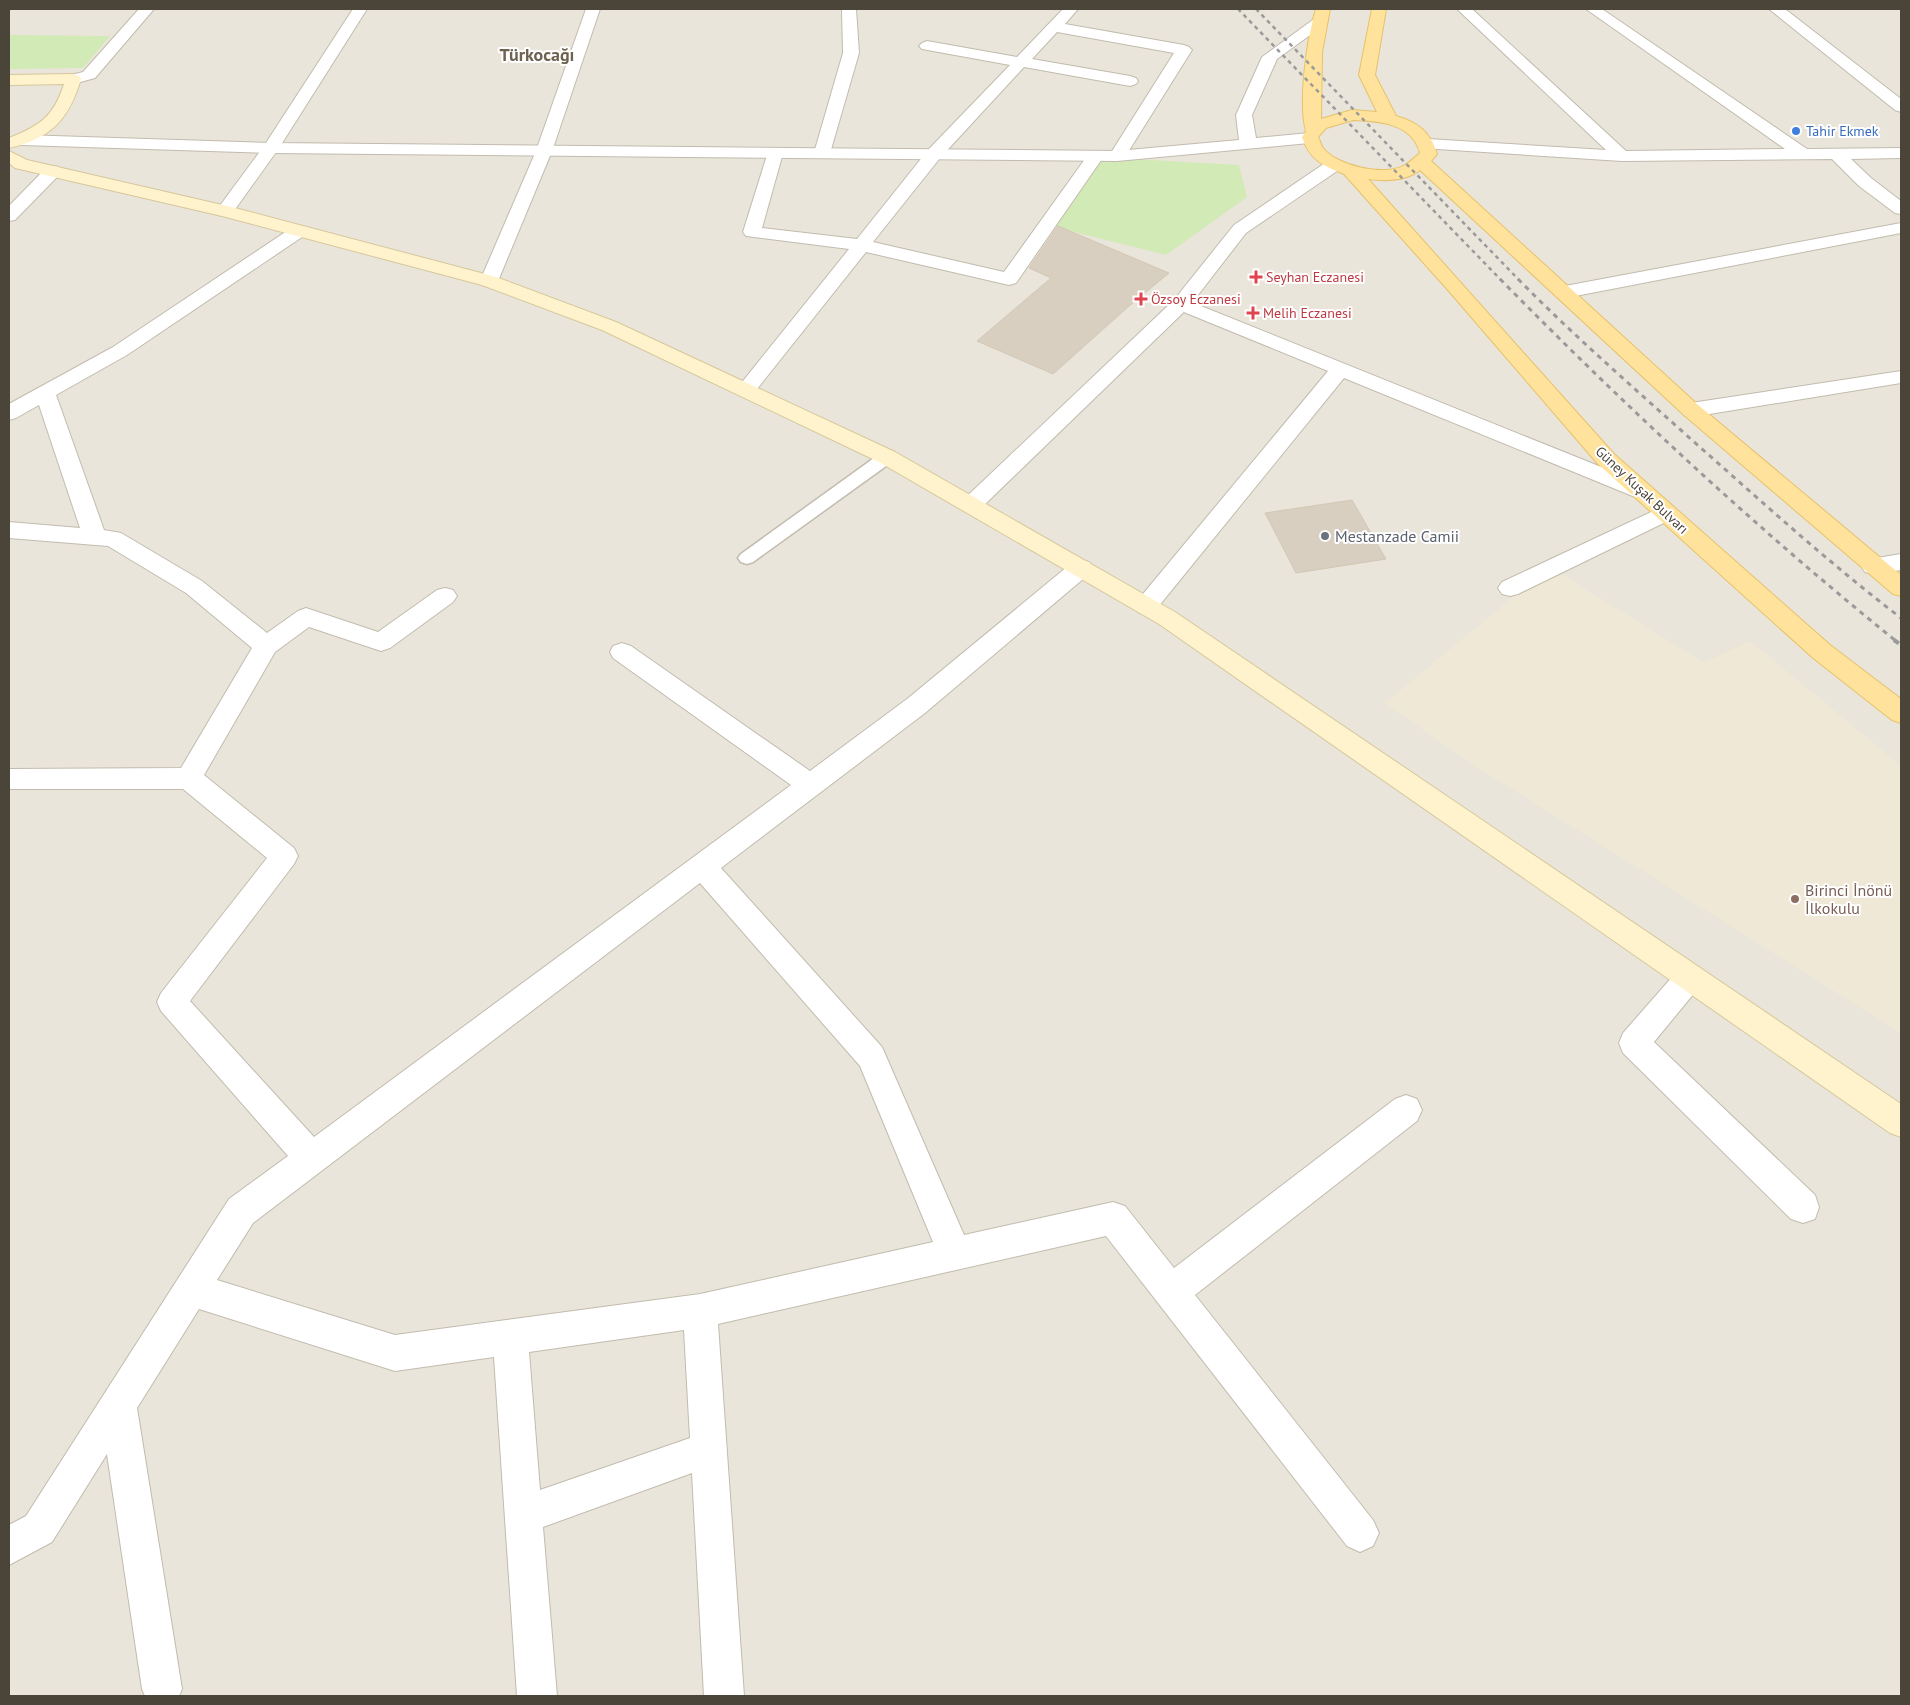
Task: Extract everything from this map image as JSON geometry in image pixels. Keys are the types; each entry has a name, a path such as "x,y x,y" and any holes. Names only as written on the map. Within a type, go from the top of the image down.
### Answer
{"main road":[{"path":"1379,9 1367,75 1389,119"},
{"path":"1311,134 1311,105 1321,16"},
{"path":"9,80 73,79 68,96 57,116 15,141"},
{"path":"1311,134 1321,122 1335,117 1352,115 1389,119 1407,125 1420,134 1426,154 1565,292 1691,410 1901,588"},
{"name":"Güney Kuşak Bulvarı","path":"1311,134 1312,148 1320,157 1342,168 1455,286 1606,458 1821,651 1901,713"},
{"path":"1342,168 1372,175 1393,174 1410,170 1426,154"},
{"path":"9,156 21,164 225,212 489,281 609,326 887,457 1175,624 1901,1122"}],"street":[{"path":"73,79 89,75 147,9"},
{"path":"225,212 271,148 360,9"},
{"path":"489,281 544,151 593,9"},
{"path":"822,153 851,54 849,9"},
{"path":"746,390 934,154 1071,9"},
{"path":"1464,9 1622,156"},
{"path":"1594,9 1802,153"},
{"path":"1776,9 1901,107"},
{"path":"1248,144 1244,115 1270,57 1321,16"},
{"path":"1054,27 1184,50 1117,156"},
{"path":"927,46 1130,81"},
{"path":"15,141 271,148 1117,156 1248,144 1311,134"},
{"path":"775,153 752,232 861,245 1009,279 1096,156"},
{"path":"1836,153 1865,182 1901,209"},
{"path":"1426,154 1622,156 1901,153"},
{"path":"971,505 1182,304 1240,229 1342,168"},
{"path":"9,216 53,171"},
{"path":"1565,292 1901,228"},
{"path":"9,413 120,351 300,231"},
{"path":"1182,304 1643,492"},
{"path":"1146,606 1341,369"},
{"path":"1691,410 1901,377"},
{"path":"45,392 95,538"},
{"path":"1510,588 1666,513"},
{"path":"9,530 114,539 194,587 266,646"},
{"path":"1873,566 1901,562"},
{"path":"9,1546 39,1529 241,1210 916,706 1081,568"},
{"path":"189,778 266,646 306,617 381,642 445,596"},
{"path":"622,652 810,786"},
{"path":"9,779 189,778 284,856 172,1002 311,1158"},
{"path":"702,866 871,1057 956,1253"},
{"path":"1690,977 1634,1043 1803,1206"},
{"path":"1171,1292 1406,1110"},
{"path":"191,1289 395,1353 510,1336 700,1312 1113,1218 1360,1533"},
{"path":"700,1312 724,1696"},
{"path":"510,1336 537,1696"},
{"path":"118,1404 162,1688"},
{"path":"523,1515 709,1449"}],"lane":[{"path":"747,558 887,457"}],"shaded area":[{"path":"9,9 1901,9 1901,1696 9,1696"},
{"name":"Birinci İnönü İlkokulu","path":"1550,567 1704,663 1750,641 1901,766 1901,1033 1469,762 1385,703"}],"green space":[{"path":"9,35 110,36 83,68 9,69"},
{"path":"1099,157 1239,165 1247,197 1166,255 1054,227"}],"building":[{"path":"1058,226 1169,273 1053,374 977,341 1051,278 1029,268"},
{"name":"Mestanzade Camii","path":"1352,500 1386,559 1296,573 1265,513"}],"railway":[{"path":"1238,9 1501,280"},
{"path":"1256,9 1519,280"},
{"path":"1500,279 1595,374 1742,511 1896,641"},
{"path":"1519,280 1604,362 1744,486 1821,554 1901,618"},
{"path":"1894,640 1901,645"}],"place":[{"name":"Tahir Ekmek","path":"1796,131"},
{"name":"Seyhan Eczanesi","path":"1256,277"},
{"name":"Özsoy Eczanesi","path":"1141,299"},
{"name":"Melih Eczanesi","path":"1253,313"},
{"name":"Mestanzade Camii","path":"1325,536"},
{"name":"Birinci İnönü İlkokulu","path":"1795,899"}],"district":[{"name":"Türkocağı","path":"537,55"}]}
